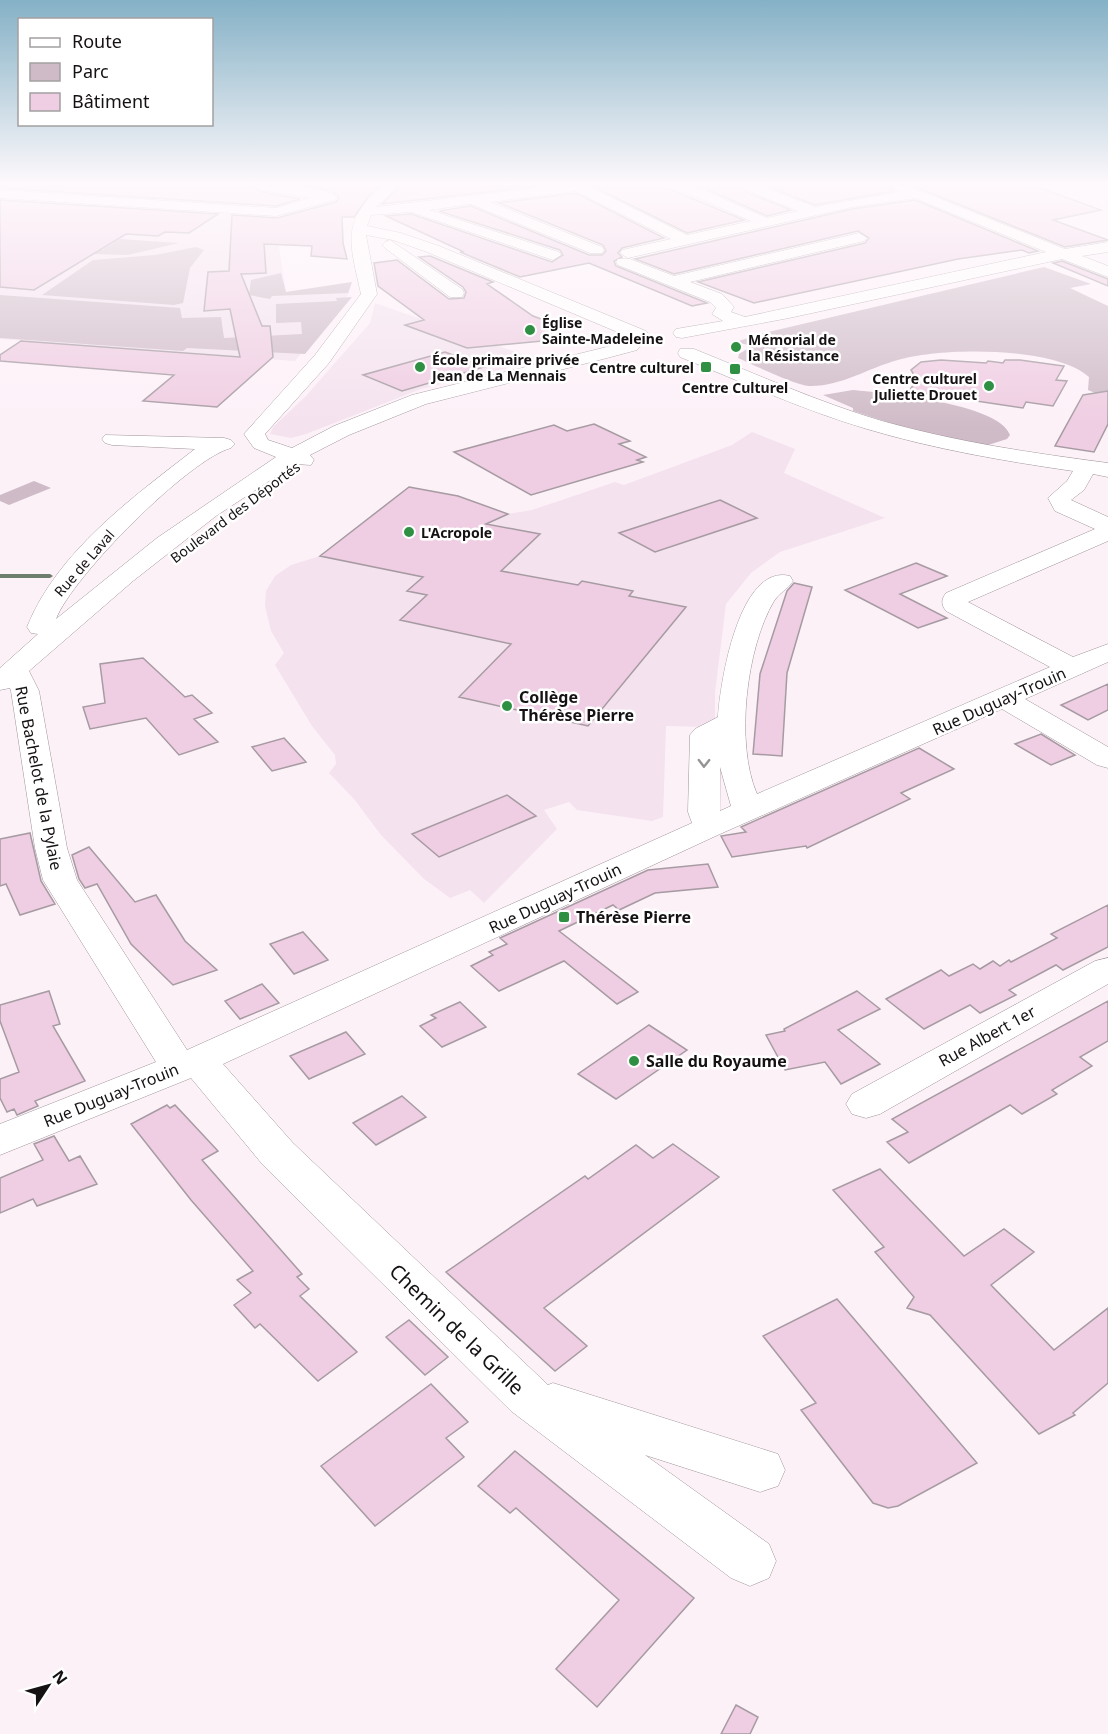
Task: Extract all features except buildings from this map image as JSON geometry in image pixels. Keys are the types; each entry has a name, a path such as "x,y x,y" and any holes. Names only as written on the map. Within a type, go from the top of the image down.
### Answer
{"street":[{"path":"258,441 254,434 256,430 308,376 369,294 363,267"},
{"path":"421,267 456,292"},
{"path":"476,267 666,345 828,409 875,425 1009,457 1097,468"},
{"path":"646,267 716,298 725,307 721,314 743,322"},
{"path":"674,281 737,267"},
{"path":"666,345 743,322 997,267"},
{"name":"Boulevard des Déportés","path":"58,631 263,472 378,424 444,400 666,345"},
{"path":"112,439 215,444 258,441 297,458"},
{"name":"Rue de Laval","path":"58,631 40,627 42,613 62,587 116,525 215,444"},
{"name":"Boulevard des Déportés","path":"7,677 58,649 264,487 297,458"},
{"path":"1097,468 1059,498 1063,506 1108,526"},
{"path":"1072,668 955,606 955,598 1108,532"},
{"path":"748,810 740,795 732,764 732,721 741,660 751,621 765,594 781,581"},
{"path":"7,677 58,631"},
{"name":"Rue Duguay-Trouin","path":"0,1140 189,1064 709,827 1108,652"},
{"name":"Rue Bachelot de la Pylaie","path":"7,677 25,691 51,848 60,880 189,1064"},
{"path":"1005,699 1108,759"},
{"path":"709,827 704,804 705,735 732,721"},
{"name":"Rue Albert 1er","path":"866,1104 1108,969"},
{"name":"Chemin de la Grille","path":"189,1064 528,1397 750,1561"},
{"path":"528,1397 760,1470"}],"shaded area":[{"path":"0,267 282,267 286,292 352,282 348,295 295,361 0,339"},
{"name":"École primaire privée Jean de La Mennais","path":"375,303 539,360 421,389 306,434 291,438 270,434 273,427 306,396 370,323"},
{"name":"Collège Thérèse Pierre","path":"752,432 795,449 784,473 885,518 780,552 751,573 726,604 715,693 715,719 707,727 666,726 663,817 652,821 577,810 569,802 544,810 557,829 484,903 470,890 450,898 424,879 381,835 354,799 329,773 336,764 335,755 312,726 275,665 284,653 271,631 265,606 266,591 275,576 291,565 320,556 410,574 457,536 508,514 532,510 615,482 624,485 732,445"}],"green space":[{"path":"83,267 191,267 183,303 174,305 42,295"},
{"path":"1044,267 1091,284 1070,288 1108,306 1108,391 1095,393 1088,390 1089,377 1073,367 1051,359 996,352 968,351 917,356 887,363 833,383 811,386 786,379 738,358 739,354 752,346 736,342 760,334"},
{"path":"281,273 286,292 352,282 348,293 272,296 270,299 249,295 251,280"},
{"path":"0,295 180,308 182,318 221,317 224,338 302,334 301,322 276,323 276,304 337,301 336,298 352,297 305,354 187,348 183,351 0,338"},
{"path":"853,390 913,397 964,407 1001,424 1010,435 1007,439 985,446 909,429 853,411 853,408 823,395"},
{"path":"34,481 51,488 9,505 0,501 0,495"}],"waterway":[{"path":"0,576 50,576"}],"place":[{"name":"Église Sainte-Madeleine","path":"530,330"},
{"name":"Mémorial de la Résistance","path":"736,347"},
{"name":"École primaire privée Jean de La Mennais","path":"420,367"},
{"name":"Centre culturel","path":"706,367"},
{"name":"Centre Culturel","path":"735,369"},
{"name":"Centre culturel Juliette Drouet","path":"989,386"},
{"name":"L'Acropole","path":"409,532"},
{"name":"Collège Thérèse Pierre","path":"507,706"},
{"name":"Thérèse Pierre","path":"564,917"},
{"name":"Salle du Royaume","path":"634,1061"}]}
